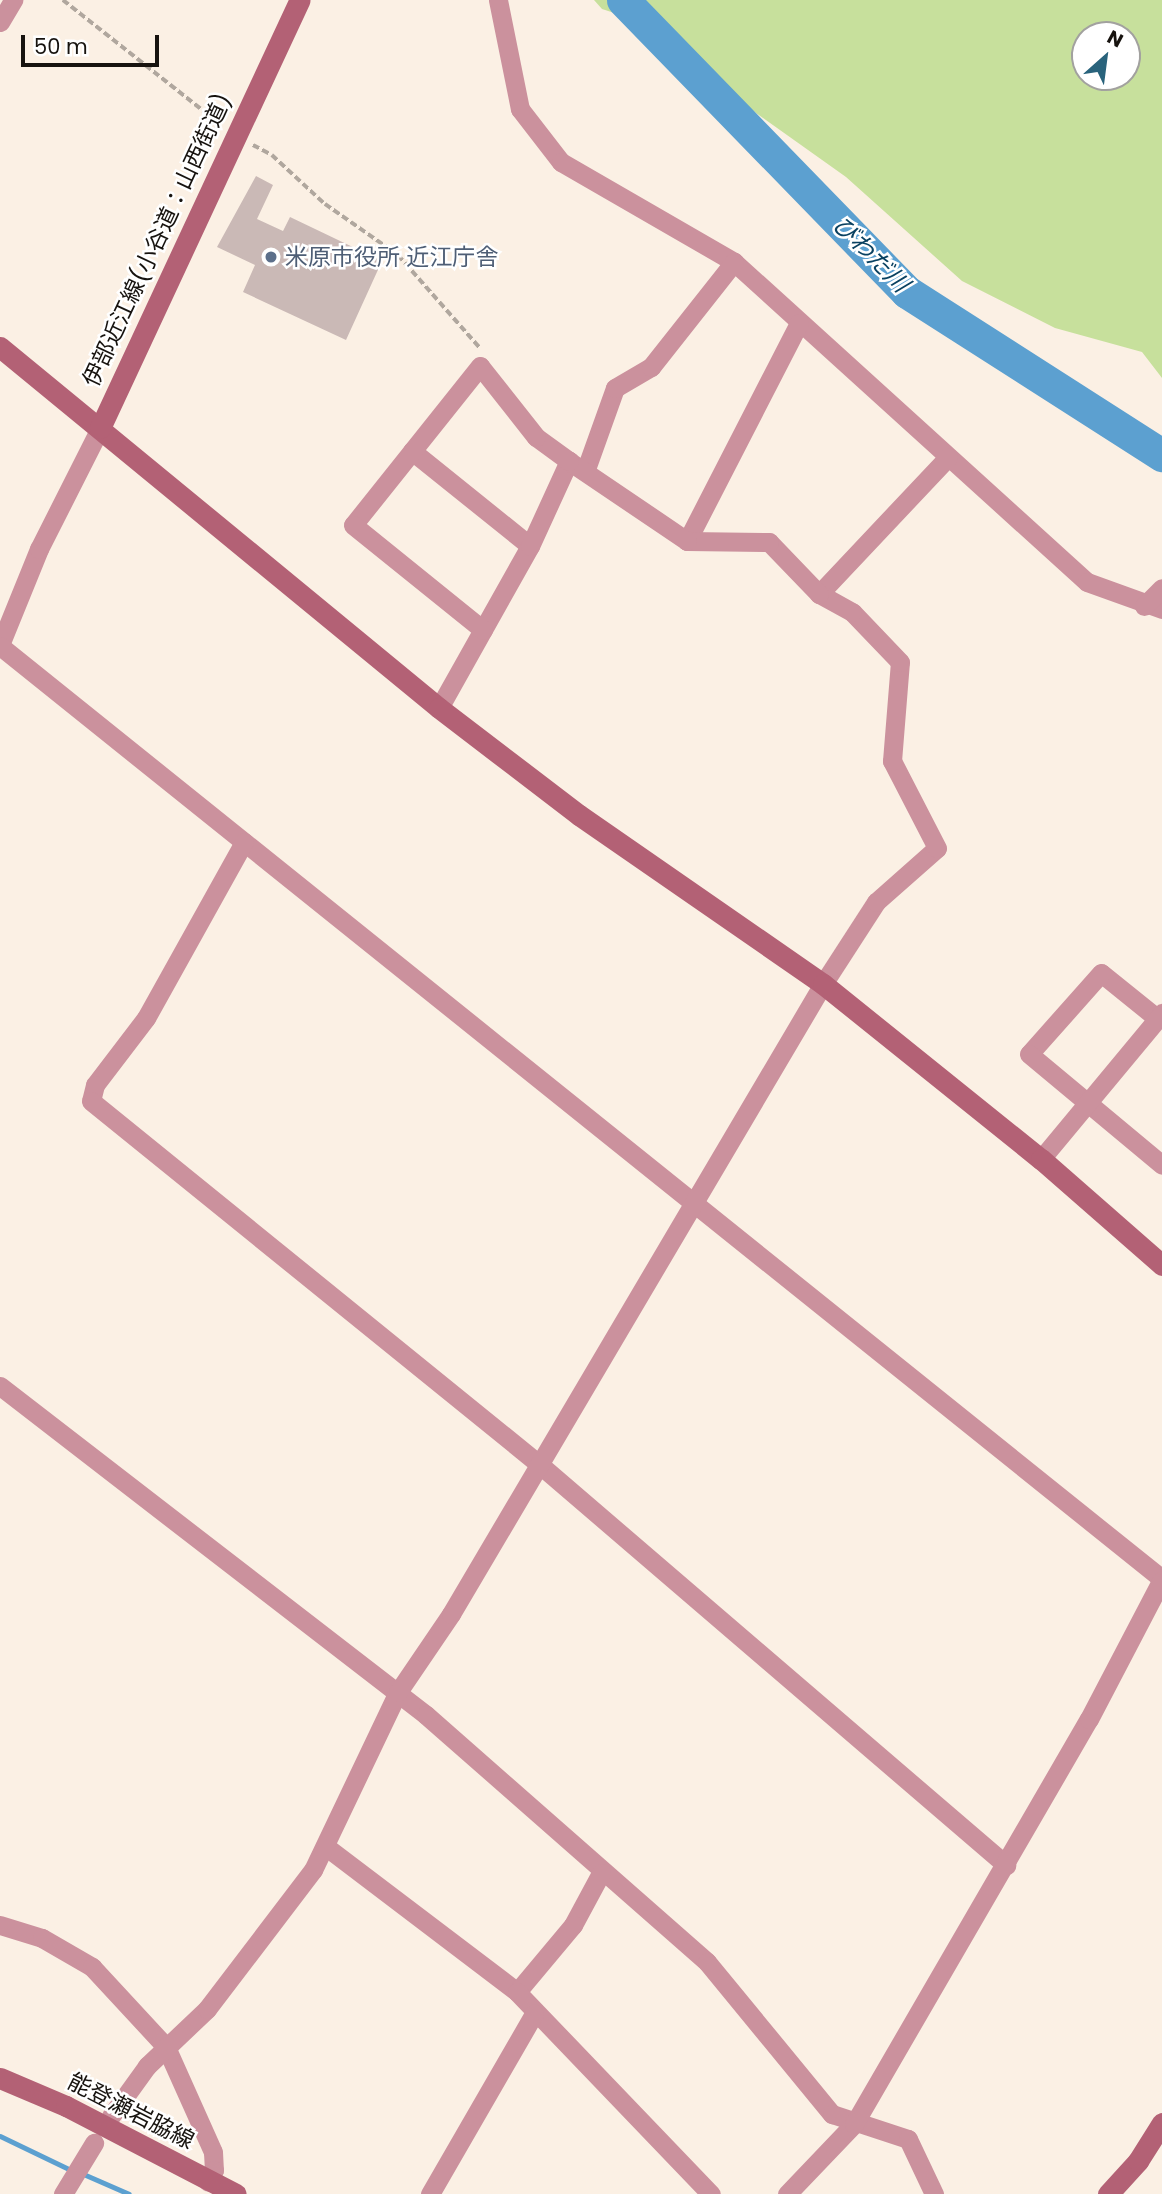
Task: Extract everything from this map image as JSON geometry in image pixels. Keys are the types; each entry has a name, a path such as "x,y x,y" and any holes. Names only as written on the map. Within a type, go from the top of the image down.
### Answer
{"street":[{"path":"0,22 13,0"},
{"name":"伊部近江線(小谷道：山西街道)","path":"100,428 234,135 300,0"},
{"path":"498,0 520,109 561,162 734,261 799,323 1087,582 1153,608 1162,588"},
{"path":"439,708 577,465 615,388 651,367 734,261"},
{"path":"687,541 799,323"},
{"path":"0,347 439,708 579,815 823,984 1041,1159 1162,1265"},
{"path":"111,2116 166,2047 207,2009 313,1870 398,1692 451,1614 695,1206 823,984 876,902 937,848 891,761 900,662 852,612 819,594 769,542 687,541 536,437 480,366 353,525 483,630"},
{"path":"100,428 39,549 0,646 1161,1580 1006,1865 854,2124 787,2194"},
{"path":"412,451 530,546"},
{"path":"819,594 948,457"},
{"path":"244,842 146,1018 96,1085 91,1101 539,1464 1006,1865"},
{"path":"1041,1159 1086,1104 1160,1016 1101,973 1030,1054 1086,1104 1162,1165"},
{"path":"0,1386 398,1692 707,1962 832,2115 854,2124 882,2127 908,2139 934,2194"},
{"path":"325,1846 517,1992 534,2014 711,2194"},
{"path":"517,1992 573,1925 601,1872"},
{"path":"0,1925 42,1938 92,1967 166,2047 213,2152 214,2170 208,2181"},
{"path":"430,2194 534,2014"},
{"name":"能登瀬岩脇線","path":"0,2078 66,2106 236,2194"},
{"path":"1108,2194 1138,2161 1162,2123"},
{"path":"63,2194 94,2143"}],"path":[{"path":"63,0 234,135 272,155 325,204 398,255 486,354"}],"green space":[{"path":"594,0 1162,0 1162,378 1142,352 1055,328 962,281 846,177 756,113 670,39 645,23 602,9"}],"building":[{"name":"米原市役所 近江庁舎","path":"256,176 273,185 257,219 283,231 290,217 382,261 346,340 243,292 255,265 217,247"}],"waterway":[{"name":"びわだ川","path":"623,0 907,292 1162,455"},
{"path":"0,2136 71,2170"},
{"path":"81,2173 129,2194"}],"place":[{"name":"米原市役所 近江庁舎","path":"271,257"}]}
